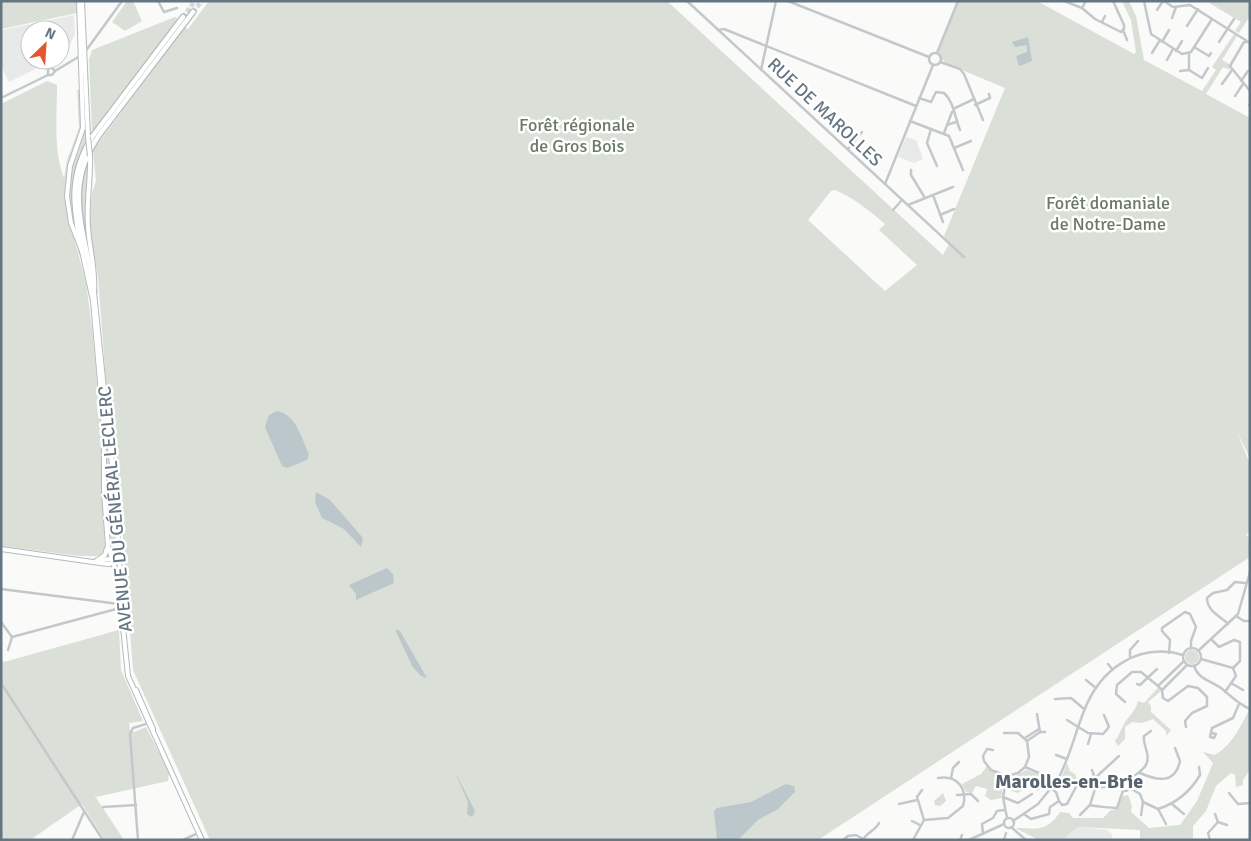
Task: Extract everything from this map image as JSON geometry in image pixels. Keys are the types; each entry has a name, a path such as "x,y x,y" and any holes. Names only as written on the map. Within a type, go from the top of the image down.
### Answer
{"highway":[{"path":"94,292 78,204 79,179 84,162 90,148 100,134 194,12"},
{"path":"82,250 73,195 81,159 92,137 183,18"}],"main road":[{"path":"80,1 81,55"},
{"path":"80,1 83,128 70,166 68,196 71,223 82,250 93,301 104,429 104,492 108,546 116,568 126,669 203,840"},
{"path":"82,43 89,46"},
{"name":"AVENUE DU GÉNÉRAL LECLERC","path":"81,55 91,177 87,220 94,271 94,292 99,326 128,664 149,723"},
{"path":"98,561 105,555 108,546"},
{"path":"1,549 98,561 119,560"},
{"path":"98,561 116,568"},
{"path":"108,564 113,561"},
{"path":"149,723 203,840"}],"street":[{"path":"1,98 48,75 52,75 54,71 81,55 122,1"},
{"path":"158,1 164,12 177,8"},
{"name":"RUE DE MAROLLES","path":"687,1 964,257"},
{"path":"761,70 776,1"},
{"path":"788,1 929,57 932,65 885,184"},
{"path":"937,53 958,1"},
{"path":"1064,1 1082,8 1118,31 1123,30"},
{"path":"1082,8 1086,1"},
{"path":"1113,1 1123,22 1126,40"},
{"path":"1144,1 1151,34 1182,54 1189,54"},
{"path":"1157,10 1163,1 1176,6 1187,3 1248,41 1231,63 1232,70 1250,91"},
{"path":"1187,26 1203,5"},
{"path":"1172,18 1176,6"},
{"path":"1189,70 1189,54 1216,14"},
{"path":"1102,22 1105,16"},
{"path":"1219,42 1234,19"},
{"path":"718,30 724,29 916,106"},
{"path":"1152,53 1169,30"},
{"path":"1166,60 1182,41"},
{"path":"1194,47 1210,56 1211,53"},
{"path":"929,57 933,53 937,53"},
{"path":"937,53 940,56 940,62"},
{"path":"932,65 940,62 960,69 975,105 984,120"},
{"path":"48,75 46,72 48,68 52,68 54,71"},
{"path":"1180,71 1189,70 1202,78 1208,68"},
{"path":"1222,84 1232,70"},
{"path":"1235,96 1248,71"},
{"path":"920,98 931,102 936,92 947,96 960,130"},
{"path":"975,105 990,98 988,94"},
{"path":"944,134 952,110 974,99"},
{"path":"910,121 949,136 963,170"},
{"path":"947,125 956,122"},
{"path":"931,129 927,143 937,166"},
{"path":"848,149 862,132"},
{"path":"954,148 972,141"},
{"path":"911,170 911,175 925,198"},
{"path":"908,205 953,187"},
{"path":"933,195 943,222"},
{"path":"893,210 902,200"},
{"path":"940,215 954,209"},
{"path":"1198,651 1236,616 1242,604 1249,573"},
{"path":"1228,624 1214,613 1207,598 1213,593 1227,590 1235,582 1246,583"},
{"path":"1,589 120,606"},
{"path":"12,637 120,606"},
{"path":"1012,827 1013,821 1024,814 1052,789 1067,759 1084,710 1096,688 1112,670 1130,657 1149,652 1183,655 1191,648 1191,641 1196,627 1190,614 1183,612 1162,628 1170,640 1169,653"},
{"path":"1236,616 1246,622 1250,621"},
{"path":"1,622 12,637"},
{"path":"8,650 12,637"},
{"path":"1211,639 1219,647 1234,640 1240,642 1240,661 1233,668"},
{"path":"1130,657 1130,650 1138,642"},
{"path":"1191,648 1198,651 1201,659"},
{"path":"1183,655 1184,662 1187,665 1194,666"},
{"path":"1201,659 1233,668 1236,674 1224,692"},
{"path":"1194,666 1201,659"},
{"path":"1158,686 1184,662"},
{"path":"1108,664 1112,670"},
{"path":"1186,727 1185,721 1190,715 1207,706 1207,697 1198,688 1188,686 1168,701 1162,698 1162,690 1187,665"},
{"path":"1194,666 1201,678 1239,704 1250,709"},
{"path":"1137,684 1140,685 1157,669"},
{"path":"1125,702 1116,694 1117,685 1137,671 1162,690"},
{"path":"1086,680 1096,688"},
{"path":"1,683 103,840"},
{"path":"1231,683 1243,690"},
{"path":"1055,699 1066,696 1084,710"},
{"path":"1211,733 1214,725 1226,722 1232,718 1239,704"},
{"path":"1037,714 1039,730"},
{"path":"1068,720 1091,734 1103,734 1109,727 1104,716"},
{"path":"138,840 130,734 134,728 149,723"},
{"path":"1039,730 1045,732"},
{"path":"1026,740 1039,730"},
{"path":"1025,768 1076,787 1093,789 1120,785 1123,782 1128,782 1132,777 1140,773 1148,760 1144,736 1151,731"},
{"path":"993,750 987,748 984,752 984,761 991,770 1007,776 1018,773 1025,768 1029,757 1026,740 1018,733 1004,733"},
{"path":"1088,744 1091,734"},
{"path":"1140,773 1159,780 1170,778 1180,764 1180,757 1175,748"},
{"path":"1056,755 1067,759"},
{"path":"1095,778 1119,756"},
{"path":"951,778 953,768 959,762"},
{"path":"1158,809 1172,804 1195,784 1200,775 1199,767"},
{"path":"1080,815 1090,805 1095,778 1092,770"},
{"path":"1007,776 1003,797 1004,810 1007,818 1013,821"},
{"path":"924,820 942,820 954,815 963,806 964,794 960,783 951,778 938,778"},
{"path":"1128,782 1130,788"},
{"path":"1120,785 1123,791"},
{"path":"1052,789 1056,792 1062,805 1067,804 1076,787"},
{"path":"1090,805 1094,807 1106,805 1116,808 1123,791 1130,788 1136,790 1143,802 1158,809 1166,824"},
{"path":"922,790 917,800 924,820"},
{"path":"1229,793 1238,804 1245,806 1250,803"},
{"path":"957,795 971,794 978,801"},
{"path":"1003,797 1018,803 1032,794"},
{"path":"899,804 917,800"},
{"path":"1024,814 1030,819 1043,818 1049,814 1052,804 1059,802"},
{"path":"1141,815 1143,802"},
{"path":"1172,804 1184,814"},
{"path":"103,807 136,805"},
{"path":"983,834 982,824 993,818 997,811 1004,810"},
{"path":"72,840 84,812"},
{"path":"1215,814 1218,822"},
{"path":"970,834 970,840 1004,824 1007,818"},
{"path":"913,840 924,820"},
{"path":"912,821 920,825"},
{"path":"1218,822 1227,824"},
{"path":"1210,840 1208,832 1218,822"},
{"path":"843,840 848,836 856,836 863,839 879,823"},
{"path":"1004,824 1012,827 1026,840"},
{"path":"183,840 198,832"},
{"path":"1004,840 1006,832"},
{"path":"960,840 962,835"}],"shaded area":[{"path":"74,15 75,34 70,44 70,20 50,20"},
{"path":"20,26 20,70 34,70 9,82 1,66 1,30"},
{"path":"1028,37 1032,61 1019,66 1016,56 1027,52 1027,45 1015,47 1012,42"},
{"path":"906,137 916,140 923,159 914,163 898,157"},
{"path":"277,411 284,413 294,422 309,454 307,460 287,468 282,466 265,427 269,415"},
{"path":"316,492 330,500 363,538 361,547 344,529 322,518 315,502"},
{"path":"387,568 393,574 394,583 356,600 356,594 349,585"},
{"path":"395,629 400,631 427,678 421,676 412,666"},
{"path":"454,770 475,811 472,817 467,814 468,802"},
{"path":"786,784 794,786 795,792 778,809 758,820 738,840 717,840 714,811 717,808 751,802"},
{"path":"1078,827 1108,830 1112,835 1112,840 1062,840"}],"green space":[{"path":"1,1 77,1 77,13 44,20 20,20 20,25 1,29"},
{"path":"127,1 133,1 142,21 125,31 112,22"},
{"path":"209,1 667,1 943,255 949,244 944,236 1005,88 945,63 938,54 958,1 1037,1 1134,54 1136,52 1131,20 1122,1 1129,1 1136,16 1144,60 1202,91 1216,70 1212,67 1234,34 1237,36 1222,60 1229,64 1230,70 1223,67 1206,94 1250,118 1250,458 1237,432 1250,464 1250,532 1246,535 1250,539 1250,557 818,840 210,840 133,670 113,406 110,405 107,395 98,277 89,228 92,193 96,181 93,150 185,27 188,29","holes":["835,190 862,205 885,224 879,230 917,265 885,291 808,220 831,191"]},
{"path":"1206,1 1250,1 1250,16 1239,33 1235,31 1241,22"},
{"path":"175,17 178,19 92,132 89,60 92,50"},
{"path":"47,81 57,85 57,144 64,178 67,160 79,128 77,90 80,90 82,130 69,166 66,193 72,230 86,283 93,336 101,432 105,548 101,556 79,556 1,546 1,104"},
{"path":"85,121 86,139 72,179 70,213 69,180"},
{"path":"88,160 90,178 86,237 81,198"},
{"path":"106,424 117,555 114,556 111,549 106,487"},
{"path":"119,630 121,670 143,721 129,723 130,730 134,732 146,727 169,772 168,781 96,797 93,791 95,796 124,840 105,840 82,804 30,840 1,840 1,659 4,662"},
{"path":"1189,650 1195,650 1199,657 1195,664 1189,664 1185,660 1185,654"},
{"path":"1158,688 1161,691 1148,702 1151,706 1151,712 1171,730 1166,736 1166,731 1153,719 1142,723 1132,722 1125,727 1125,739 1118,746 1115,741 1138,701 1144,703"},
{"path":"1250,708 1250,770 1243,780 1243,785 1236,787 1235,775 1231,773 1216,786 1206,811 1193,826 1193,840 1140,840 1140,830 1078,827 1062,840 1039,840 1015,828 1040,828 1055,819 1060,812 1069,813 1073,818 1103,818 1111,810 1117,809 1123,796 1128,795 1132,806 1131,812 1149,828 1180,825 1197,801 1213,763 1203,752 1215,755 1221,751 1236,734"},
{"path":"1067,763 1070,771 1075,774 1078,786 1061,779"},
{"path":"987,766 991,771 1004,777 1001,798 991,800 985,796 987,789 976,786 972,793 966,792 962,784 981,774"},
{"path":"1026,770 1052,779 1053,783 1048,791 1043,787 1038,791 1027,787 1018,793 1006,789 1008,778 1014,777"},
{"path":"943,793 946,801 940,806 935,805 934,801"}],"tunnel":[{"path":"183,17 195,1"},
{"path":"193,12 202,1"}],"district":[{"name":"Marolles-en-Brie","path":"1069,781"}],"park label":[{"name":"Forêt régionale de Gros Bois","path":"577,135"},
{"name":"Forêt domaniale de Notre-Dame","path":"1108,213"}]}
